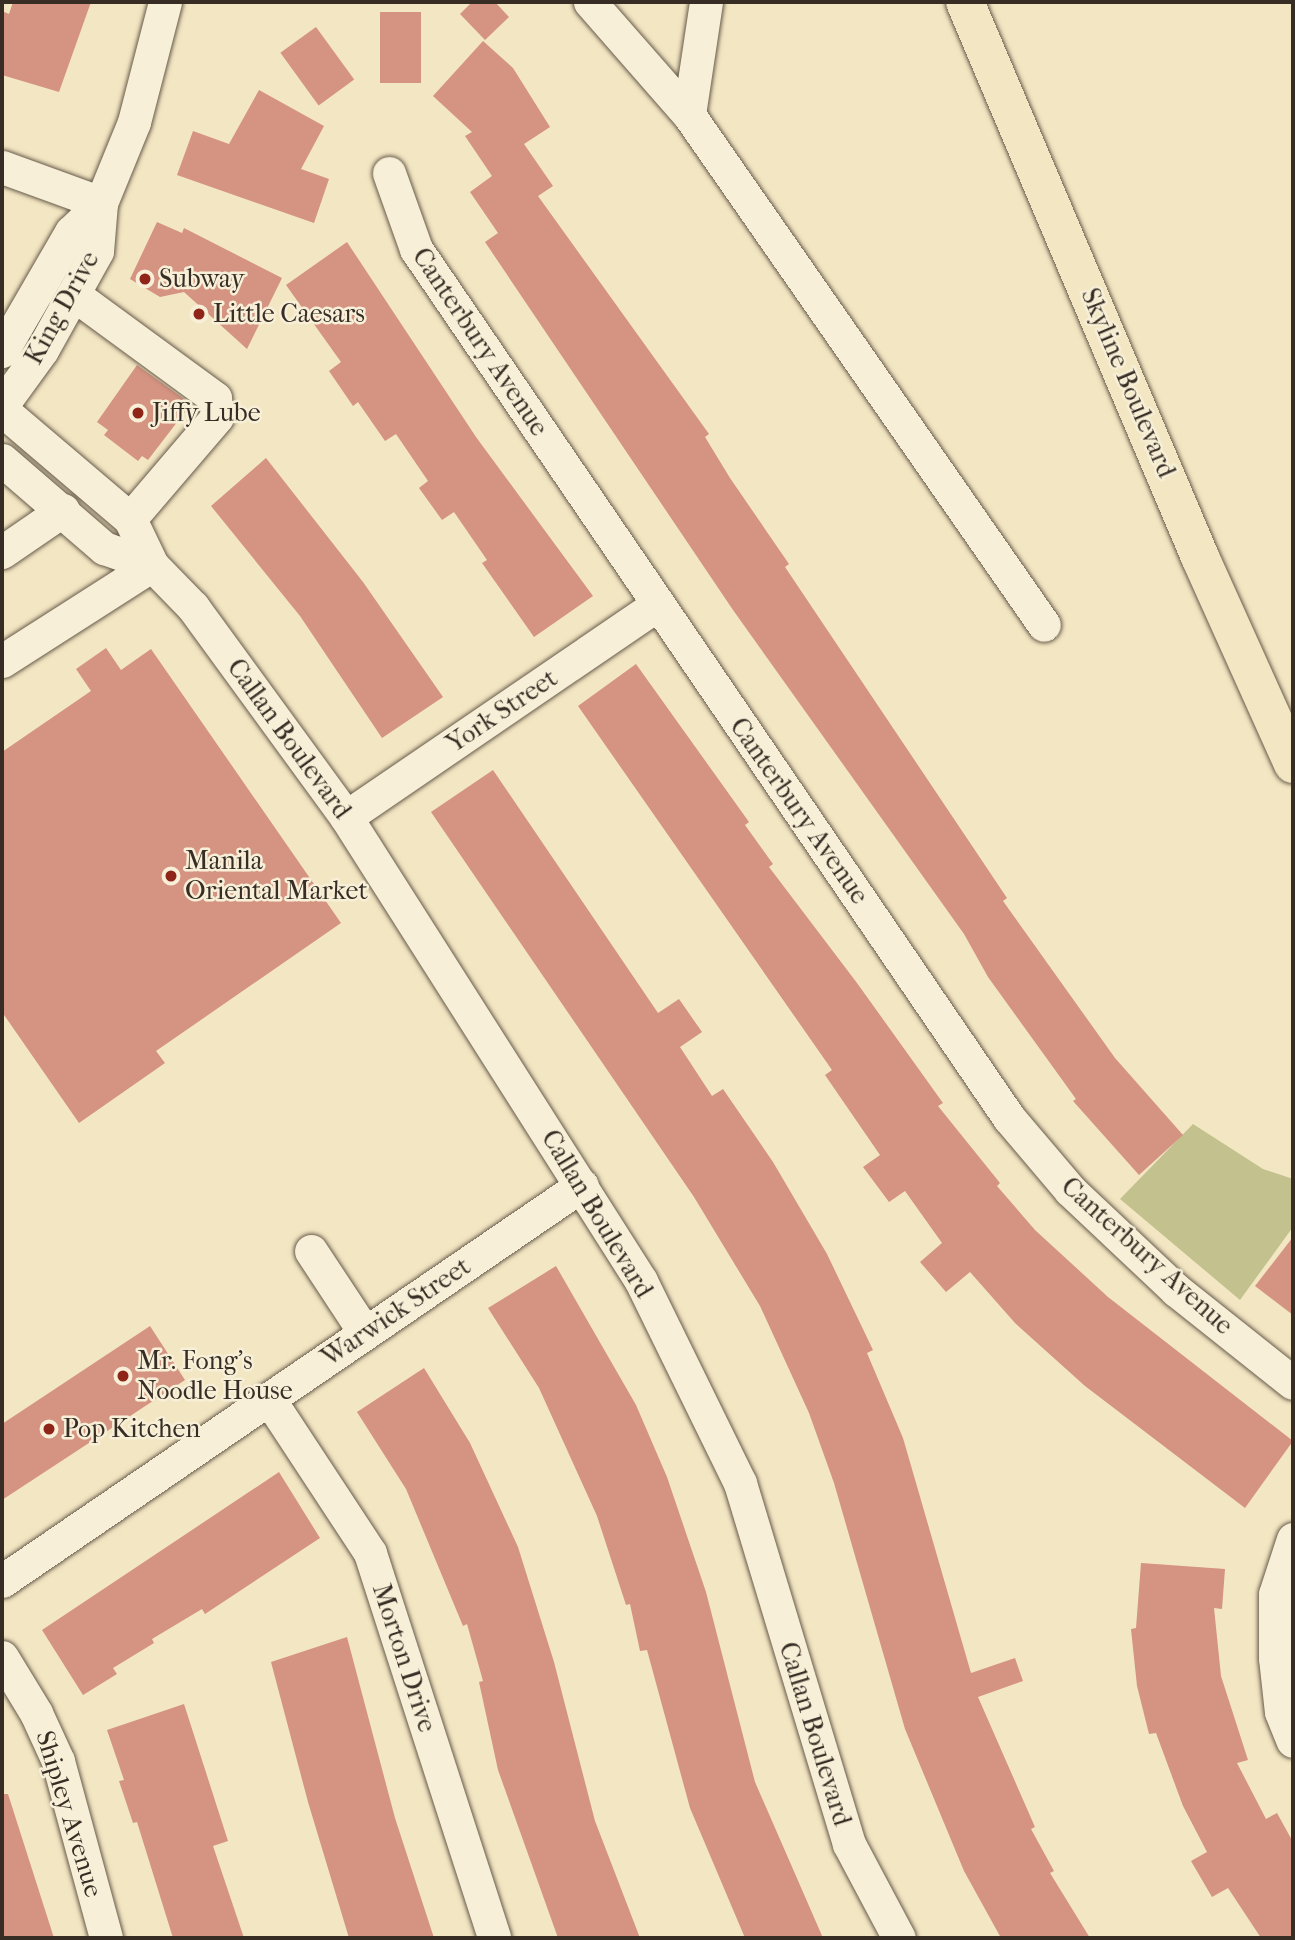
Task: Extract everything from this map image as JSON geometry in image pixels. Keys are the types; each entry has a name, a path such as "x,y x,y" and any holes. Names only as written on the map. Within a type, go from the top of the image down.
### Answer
{"main road":[{"name":"Skyline Boulevard","path":"965,2 1210,579 1293,764"}],"street":[{"name":"King Drive","path":"2,407 41,350 97,251 101,203 134,122 165,2"},
{"path":"590,2 689,115 1044,625"},
{"path":"689,115 706,2"},
{"path":"2,167 101,203"},
{"name":"Canterbury Avenue","path":"389,173 416,249 1009,1118 1070,1190 1166,1281 1293,1382"},
{"name":"King Drive","path":"2,351 72,232 101,203"},
{"path":"73,295 215,398 218,417 130,519"},
{"name":"Callan Boulevard","path":"2,407 130,519 152,565 193,607 346,817 641,1281 740,1483 849,1844 899,1938"},
{"name":"Callan Boulevard","path":"2,460 104,548 152,565"},
{"path":"2,552 63,510"},
{"path":"2,661 152,565"},
{"name":"York Street","path":"346,817 657,605"},
{"name":"Warwick Street","path":"2,1581 582,1185"},
{"path":"311,1251 365,1333"},
{"name":"Morton Drive","path":"269,1399 370,1553 494,1938"},
{"path":"1293,1539 1275,1594 1275,1658 1281,1712 1293,1741"},
{"name":"Shipley Avenue","path":"2,1657 36,1713 58,1760 106,1938"}],"shaded area":[{"path":"1193,1124 1263,1169 1293,1179 1293,1227 1240,1300 1120,1199"}],"building":[{"path":"13,2 91,2 59,92 2,75 2,11 9,14"},
{"path":"472,2 495,2 509,17 485,40 460,14"},
{"path":"380,12 421,12 421,83 380,83"},
{"path":"316,27 354,80 319,105 280,53"},
{"path":"483,41 513,68 550,127 524,144 553,186 538,196 709,434 705,437 730,478 789,564 785,567 1007,898 1003,901 1115,1058 1183,1135 1139,1175 1073,1101 1076,1099 988,977 964,934 733,610 485,242 498,233 470,192 492,176 465,136 472,132 433,96"},
{"path":"259,90 324,126 301,169 329,179 314,223 177,175 193,131 229,144"},
{"path":"157,222 182,233 184,228 282,278 247,349 184,292 160,297 130,279"},
{"path":"347,242 476,437 593,596 534,637 482,563 487,560 454,512 442,520 419,488 428,481 396,434 385,441 358,402 353,406 329,371 341,362 286,285"},
{"path":"137,365 191,404 148,460 142,456 138,461 104,435 108,430 97,422"},
{"path":"266,458 363,582 443,697 382,738 300,616 211,506"},
{"name":"Manila Oriental Market","path":"106,648 121,670 151,649 341,923 156,1051 165,1063 79,1123 2,1012 2,752 91,691 76,669"},
{"path":"636,664 749,822 745,825 773,864 769,867 943,1103 938,1106 1000,1183 997,1186 1035,1230 1108,1297 1293,1441 1245,1508 1085,1386 1015,1323 970,1272 946,1292 920,1262 942,1243 905,1191 889,1202 863,1167 880,1155 825,1075 832,1070 578,706"},
{"path":"493,770 658,1013 679,999 702,1032 680,1047 712,1096 723,1089 773,1162 827,1254 873,1350 867,1353 903,1438 971,1673 1015,1658 1023,1681 978,1697 1035,1827 1031,1829 1054,1871 1050,1873 1090,1938 1001,1938 964,1871 905,1729 834,1483 809,1413 760,1306 694,1197 431,812"},
{"path":"1293,1237 1293,1315 1255,1286"},
{"path":"556,1266 636,1405 667,1477 706,1592 755,1782 823,1938 745,1938 690,1808 647,1650 640,1651 630,1604 626,1605 597,1516 539,1388 488,1308"},
{"path":"150,1326 185,1380 2,1500 2,1424"},
{"path":"424,1368 470,1443 518,1547 554,1662 595,1821 640,1938 558,1938 498,1770 479,1682 483,1681 467,1624 463,1626 406,1489 357,1412"},
{"path":"279,1472 320,1538 205,1614 202,1609 152,1639 154,1643 113,1668 117,1674 83,1695 42,1630"},
{"path":"1141,1563 1225,1569 1222,1609 1214,1608 1221,1676 1248,1760 1237,1763 1266,1819 1277,1813 1293,1842 1293,1938 1261,1938 1228,1888 1212,1897 1191,1861 1207,1852 1183,1806 1156,1733 1149,1734 1137,1686 1131,1629 1136,1628"},
{"path":"347,1637 395,1818 434,1938 349,1938 308,1802 271,1662"},
{"path":"184,1704 228,1841 213,1846 244,1938 173,1938 137,1822 133,1823 119,1781 124,1780 107,1730"},
{"path":"2,1794 8,1794 54,1938 2,1938"}],"place":[{"name":"Subway","path":"145,279"},
{"name":"Little Caesars","path":"199,314"},
{"name":"Jiffy Lube","path":"138,413"},
{"name":"Manila Oriental Market","path":"171,876"},
{"name":"Mr. Fong's Noodle House","path":"123,1376"},
{"name":"Pop Kitchen","path":"49,1429"}]}
